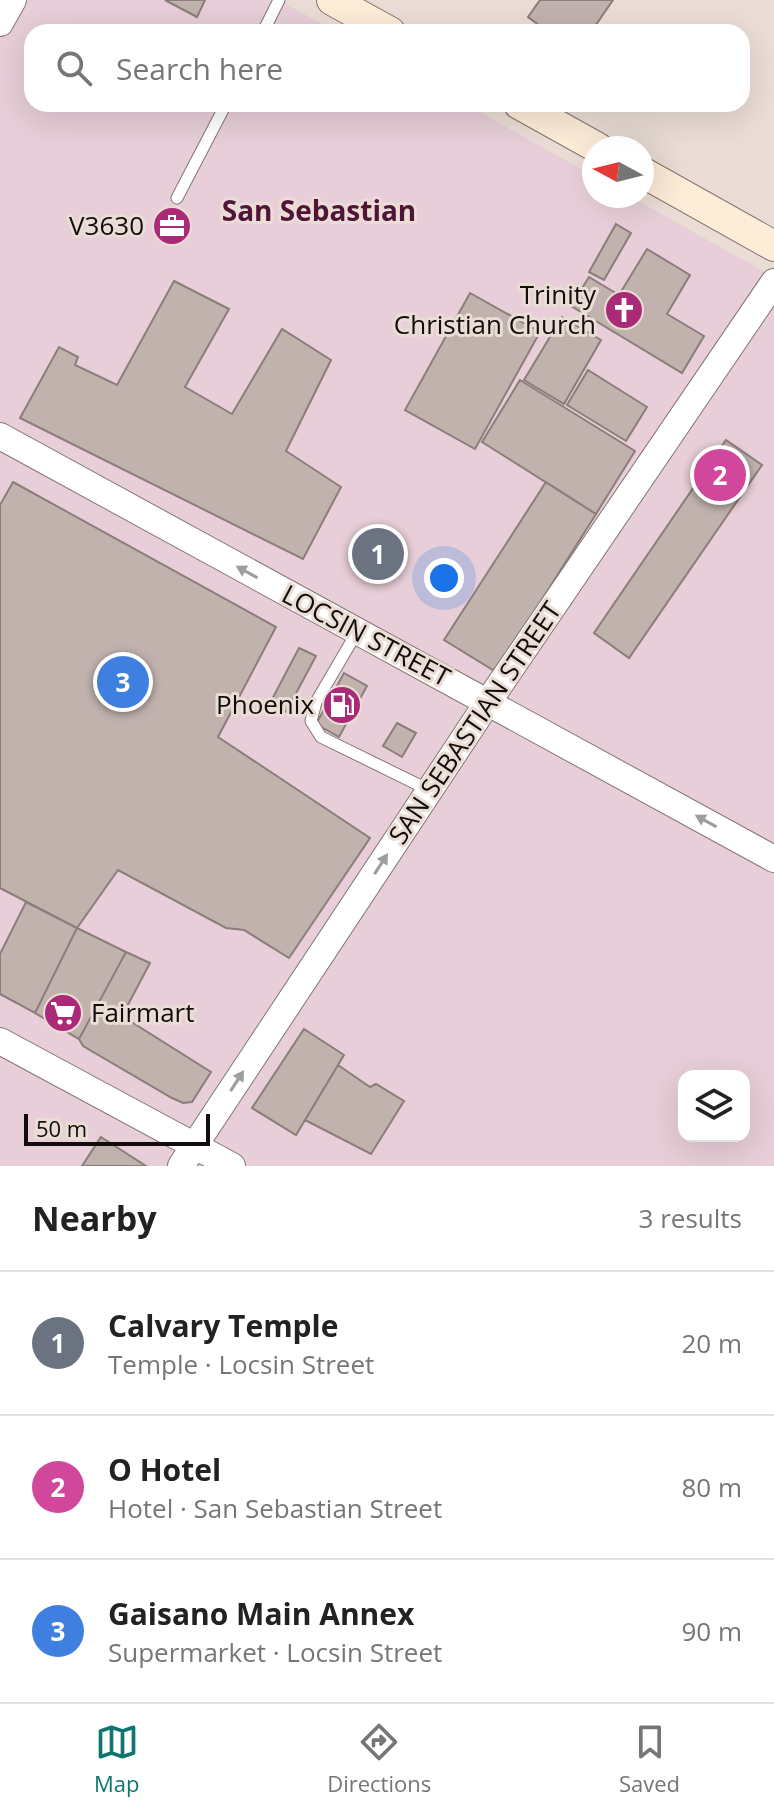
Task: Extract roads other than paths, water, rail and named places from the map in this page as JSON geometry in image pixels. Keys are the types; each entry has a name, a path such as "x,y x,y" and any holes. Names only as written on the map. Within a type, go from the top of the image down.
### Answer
{"main road":[{"path":"332,0 376,24"},
{"path":"533,112 582,139"},
{"path":"654,179 774,246"}],"street":[{"path":"0,23 13,0"},
{"name":"SAN SEBASTIAN STREET","path":"188,1156 488,702 774,282"},
{"name":"LOCSIN STREET","path":"0,436 774,859"},
{"path":"0,1041 188,1156 232,1166"}],"lane":[{"path":"267,24 279,0"},
{"path":"177,198 222,112"},
{"path":"357,632 316,702 311,721 321,737 429,791"}],"place":[{"name":"V3630","path":"172,226"},
{"name":"Trinity Christian Church","path":"624,310"},
{"name":"O Hotel","path":"720,475"},
{"name":"Calvary Temple","path":"378,554"},
{"name":"Gaisano Main Annex","path":"123,682"},
{"name":"Phoenix","path":"342,705"},
{"name":"Fairmart","path":"63,1013"}],"district":[{"name":"San Sebastian","path":"319,211"}]}
